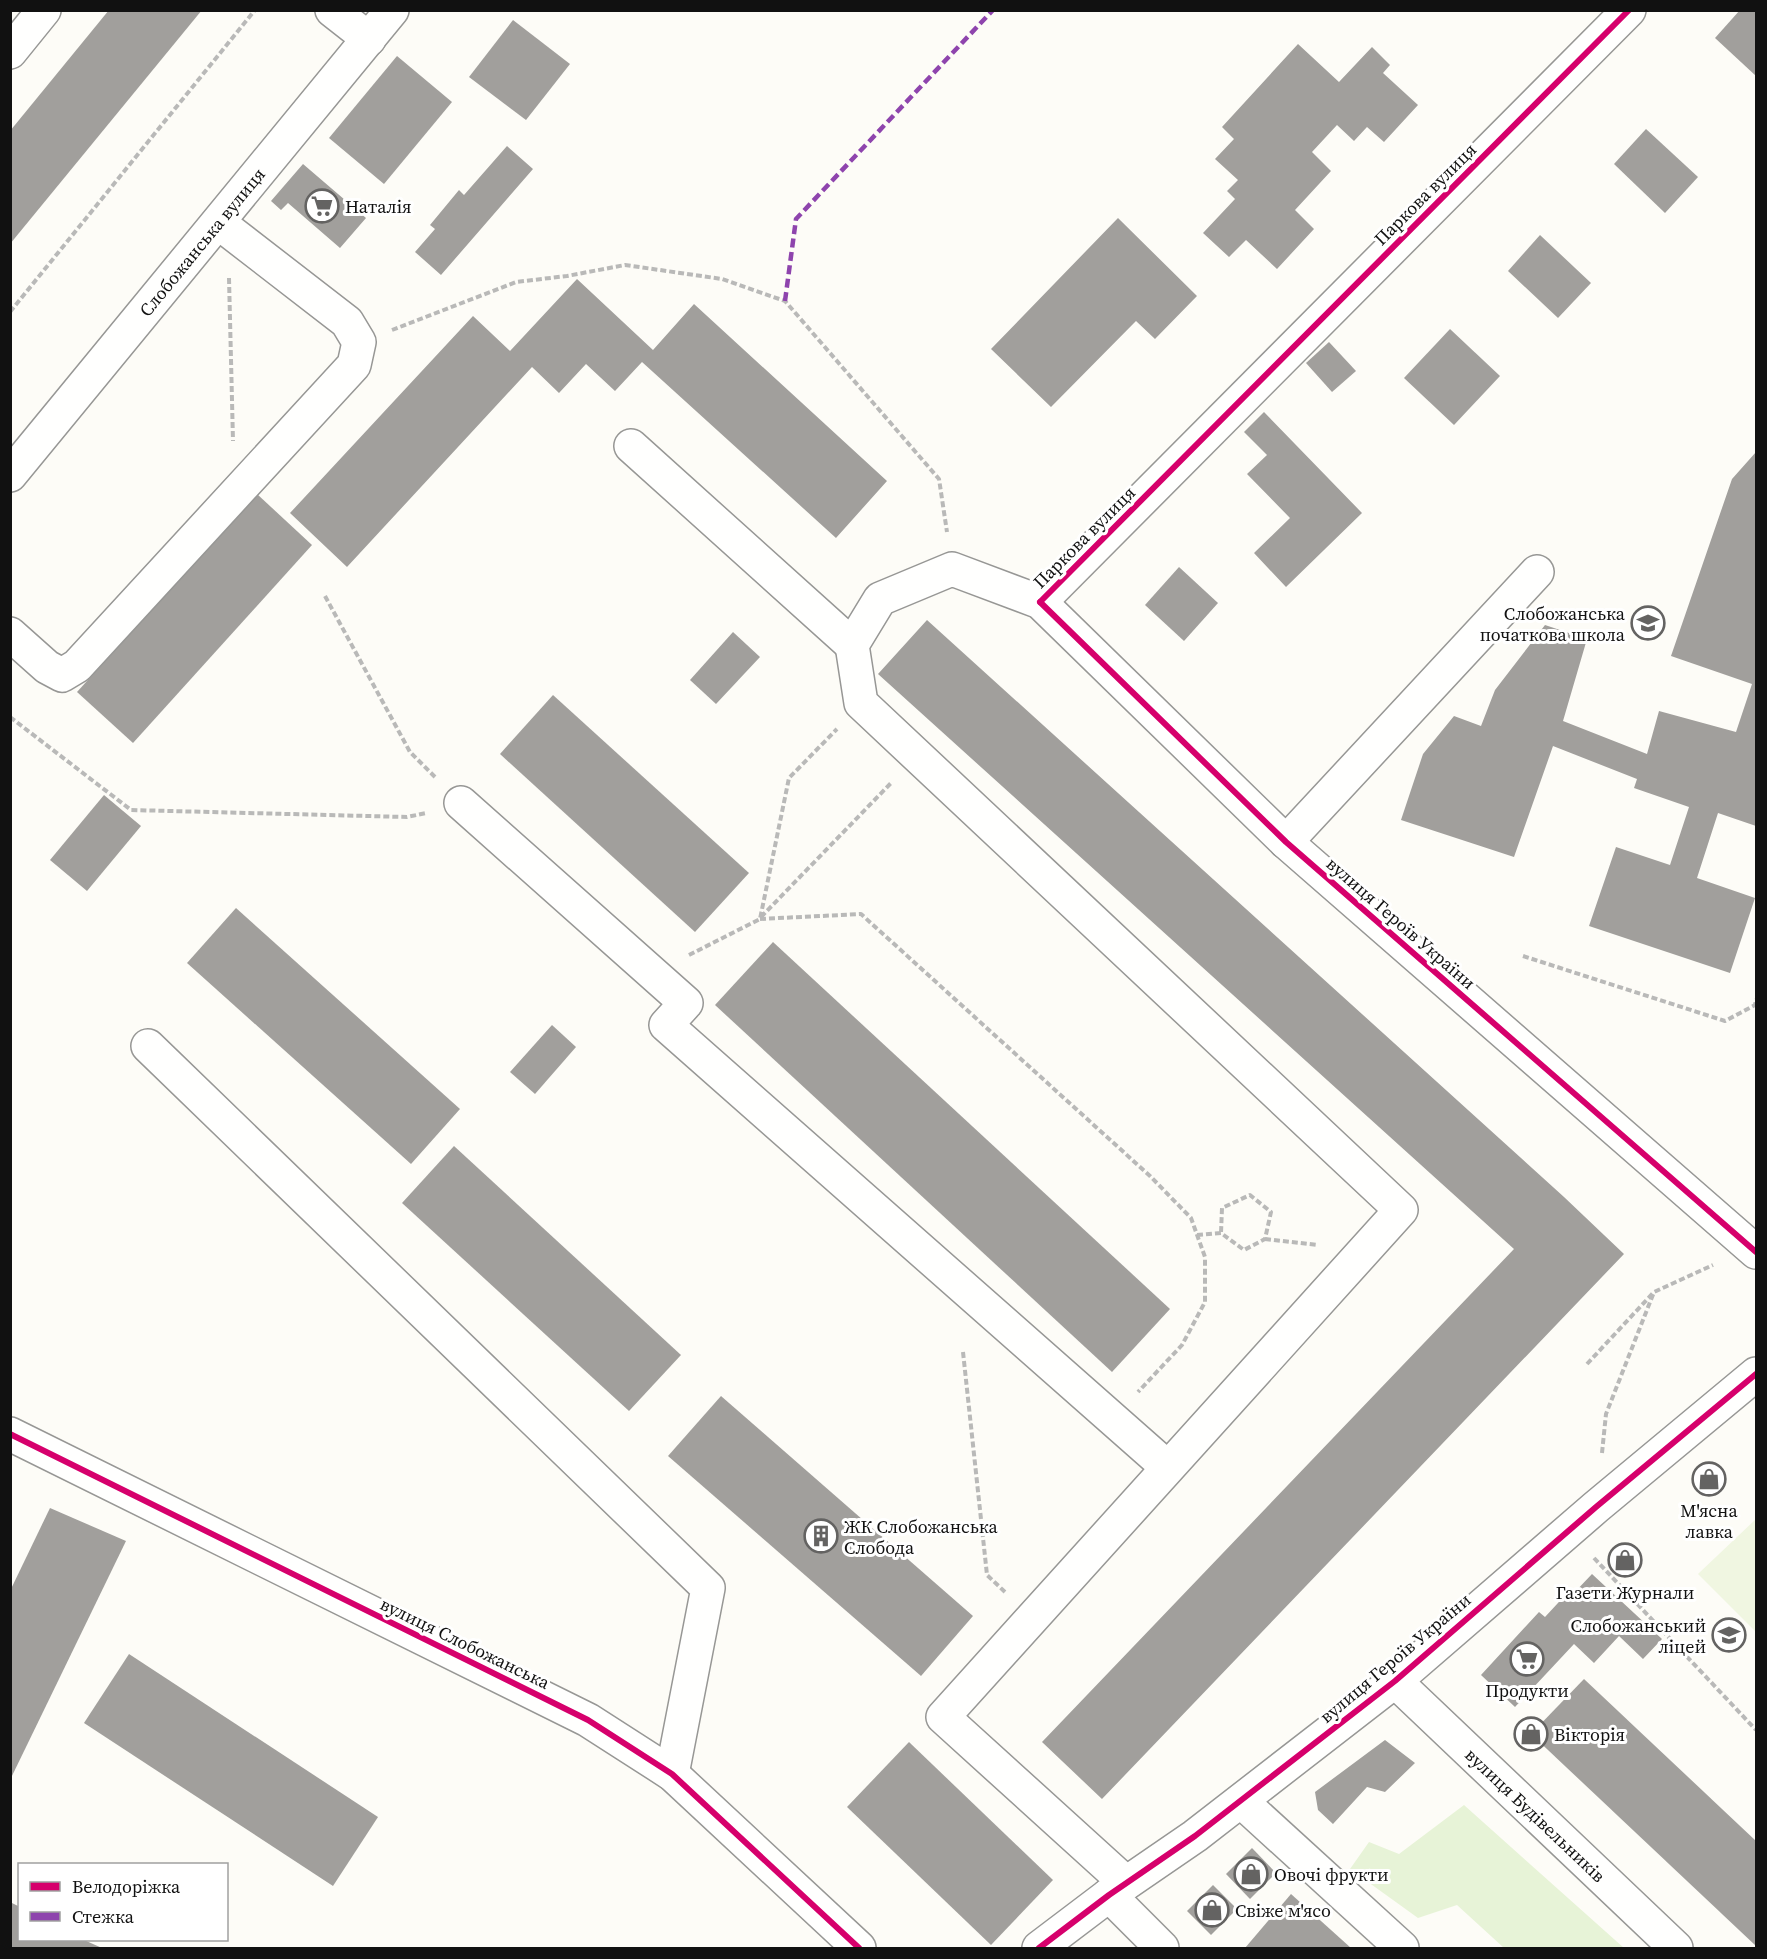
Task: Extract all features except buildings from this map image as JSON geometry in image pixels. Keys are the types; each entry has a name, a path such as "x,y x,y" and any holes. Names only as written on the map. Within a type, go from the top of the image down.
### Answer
{"street":[{"path":"10,52 44,10"},
{"path":"332,10 369,39"},
{"name":"Слобожанська вулиця","path":"10,475 223,227 392,10"},
{"name":"Паркова вулиця","path":"1040,602 1622,10"},
{"name":"Паркова вулиця","path":"1040,602 1629,10"},
{"path":"10,634 47,667 62,675 77,666 354,365 359,342 347,322 223,227"},
{"path":"631,446 852,645 861,704 1401,1210 943,1717 1117,1889 1162,1948"},
{"path":"852,645 880,599 952,569 1040,602"},
{"path":"1286,842 1537,572"},
{"name":"вулиця Героїв України","path":"1040,602 1286,842 1754,1249"},
{"path":"462,803 686,1003 666,1025 1167,1467"},
{"path":"148,1046 708,1588 672,1774"},
{"name":"вулиця Героїв України","path":"1039,1948 1117,1889 1242,1801 1395,1682 1596,1507 1756,1374"},
{"name":"вулиця Слобожанська","path":"10,1434 588,1720 672,1774 859,1948"},
{"name":"вулиця Будівельників","path":"1395,1682 1676,1948"},
{"path":"1242,1801 1402,1948"}],"path":[{"path":"10,312 255,10"},
{"path":"223,227 234,496"},
{"path":"359,342 516,282 567,276 625,265 722,279 785,301 939,479 952,569"},
{"path":"325,596 410,752 462,803"},
{"path":"760,919 789,778 861,704"},
{"path":"10,717 131,810 407,817 462,803"},
{"path":"653,973 760,919 918,756"},
{"path":"760,919 861,914 1150,1176 1191,1218 1205,1257 1205,1302 1182,1345 1112,1419"},
{"path":"1523,956 1725,1021 1755,1005 1756,999"},
{"path":"1221,1233 1222,1208 1250,1195 1271,1212 1265,1239"},
{"path":"1197,1235 1221,1233 1244,1250 1265,1239 1364,1250"},
{"path":"1587,1365 1654,1292 1754,1249"},
{"path":"1654,1292 1606,1414 1592,1556 1756,1730"},
{"path":"963,1352 987,1575 1032,1617"}],"green space":[{"path":"1756,1519 1756,1632 1698,1574"},
{"path":"1464,1805 1624,1948 1504,1948 1457,1905 1418,1918 1350,1869 1369,1842 1399,1854"}],"marked path":[{"path":"785,301 796,219 993,10"}],"cycle path":[{"path":"1040,602 1629,10"},
{"path":"1040,602 1286,842 1756,1252"},
{"path":"1039,1948 1109,1895 1195,1836 1395,1681 1596,1507 1756,1374"},
{"path":"10,1434 588,1720 672,1774 859,1948"}],"place":[{"name":"Наталія","path":"322,206"},
{"name":"Cлобожанська початкова школа","path":"1648,623"},
{"name":"М'ясна лавка","path":"1709,1479"},
{"name":"ЖК Слобожанська Слобода","path":"821,1536"},
{"name":"Газети Журнали","path":"1625,1560"},
{"name":"Слобожанський ліцей","path":"1729,1635"},
{"name":"Продукти","path":"1527,1659"},
{"name":"Вікторія","path":"1531,1734"},
{"name":"Овочі фрукти","path":"1251,1874"},
{"name":"Свіже м'ясо","path":"1212,1910"}]}
